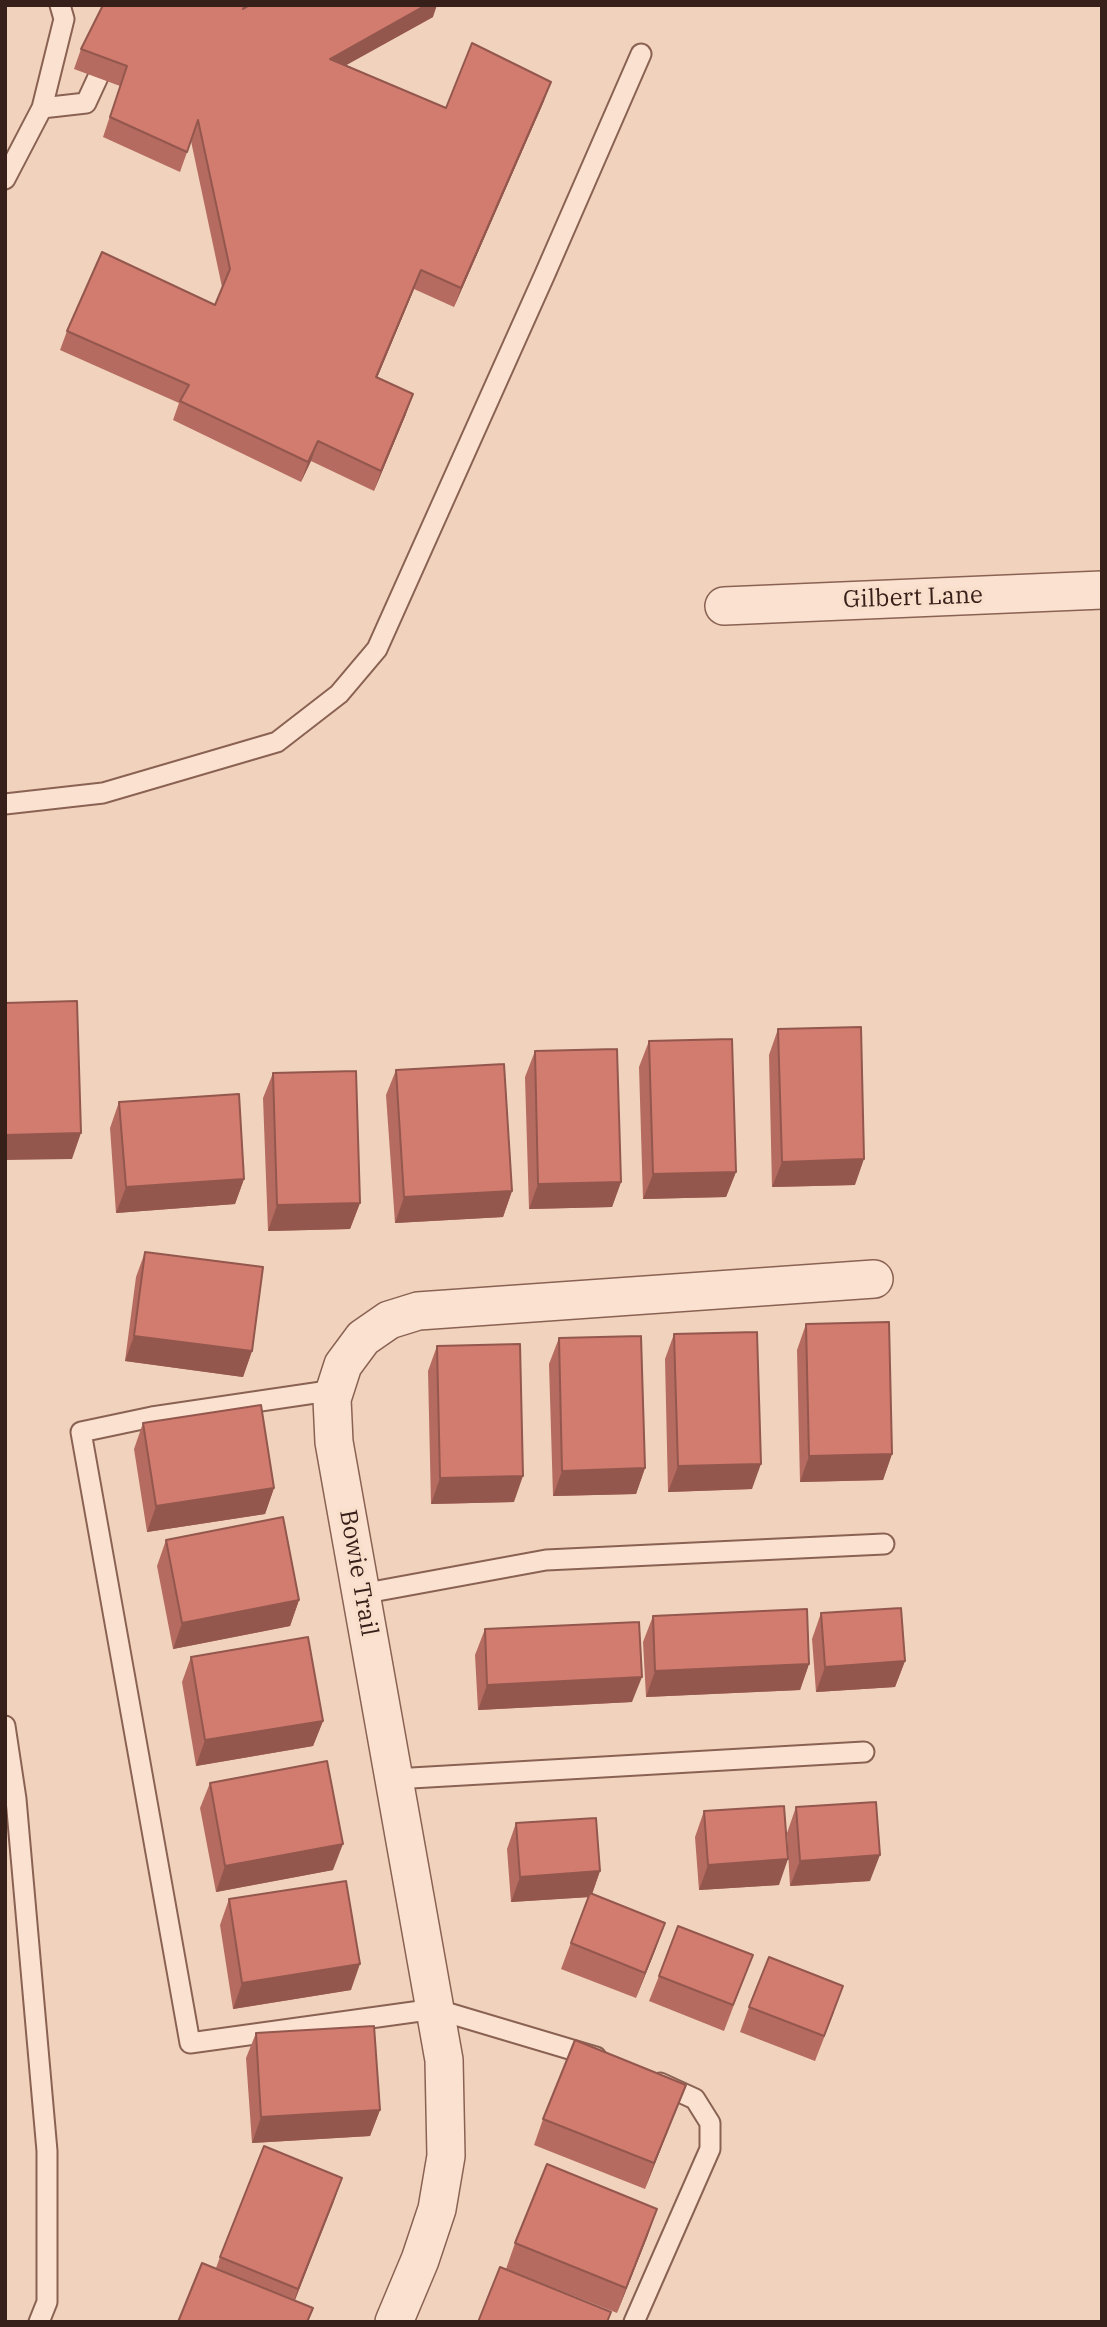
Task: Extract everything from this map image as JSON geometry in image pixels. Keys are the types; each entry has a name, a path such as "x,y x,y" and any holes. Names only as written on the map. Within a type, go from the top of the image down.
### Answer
{"street":[{"name":"Gilbert Lane","path":"724,606 1102,590"},
{"name":"Bowie Trail","path":"394,2322 420,2260 437,2209 446,2155 444,2060 334,1441 332,1399 343,1365 363,1338 389,1320 418,1311 874,1279"}],"lane":[{"path":"5,179 42,108 64,19 60,5"},
{"path":"5,804 103,793 277,742 339,694 377,649 640,54"},
{"path":"42,108 86,103 98,77"},
{"path":"335,1390 152,1417 81,1432 190,2043 435,2009 618,2063"},
{"path":"361,1594 547,1560 884,1545"},
{"path":"5,1726 16,1799 47,2151 47,2302 39,2322"},
{"path":"394,1779 864,1752"},
{"path":"634,2322 710,2149 710,2123 695,2099 640,2073"}],"building":[{"path":"103,5 245,5 243,9 250,5 426,5 330,59 446,108 472,43 551,82 461,288 421,270 376,377 413,394 381,471 318,441 308,462 180,401 189,385 67,331 102,252 215,305 230,269 198,120 187,152 110,117 127,66 81,49"},
{"path":"77,1001 81,1133 5,1135 5,1003"},
{"path":"861,1027 864,1159 782,1162 778,1029"},
{"path":"732,1039 736,1172 653,1174 649,1041"},
{"path":"617,1049 621,1182 538,1184 535,1051"},
{"path":"504,1064 512,1191 404,1197 396,1070"},
{"path":"356,1071 360,1203 277,1205 273,1073"},
{"path":"239,1094 244,1179 126,1187 119,1102"},
{"path":"145,1252 263,1267 252,1351 134,1336"},
{"path":"889,1322 892,1454 809,1456 806,1324"},
{"path":"757,1332 761,1464 678,1466 674,1334"},
{"path":"641,1336 645,1468 562,1471 559,1338"},
{"path":"520,1344 523,1476 440,1478 437,1346"},
{"path":"261,1405 274,1488 156,1506 143,1423"},
{"path":"283,1517 299,1600 182,1623 166,1540"},
{"path":"901,1608 905,1661 825,1667 821,1613"},
{"path":"807,1609 809,1664 655,1671 653,1616"},
{"path":"639,1622 642,1677 487,1685 485,1629"},
{"path":"308,1637 323,1721 205,1740 191,1657"},
{"path":"327,1761 343,1844 225,1866 210,1783"},
{"path":"876,1802 880,1855 800,1861 796,1807"},
{"path":"784,1806 788,1859 708,1865 704,1811"},
{"path":"596,1818 600,1871 520,1877 516,1823"},
{"path":"346,1881 360,1964 242,1983 229,1899"},
{"path":"590,1893 665,1923 645,1973 571,1943"},
{"path":"678,1926 753,1955 733,2005 659,1976"},
{"path":"769,1957 843,1986 824,2036 749,2007"},
{"path":"374,2026 380,2110 261,2117 256,2033"},
{"path":"575,2040 686,2085 654,2163 543,2119"},
{"path":"264,2146 342,2178 298,2289 220,2257"},
{"path":"547,2164 657,2209 626,2288 515,2243"},
{"path":"202,2263 313,2308 307,2322 178,2322"},
{"path":"500,2267 611,2312 607,2322 478,2322"}]}
